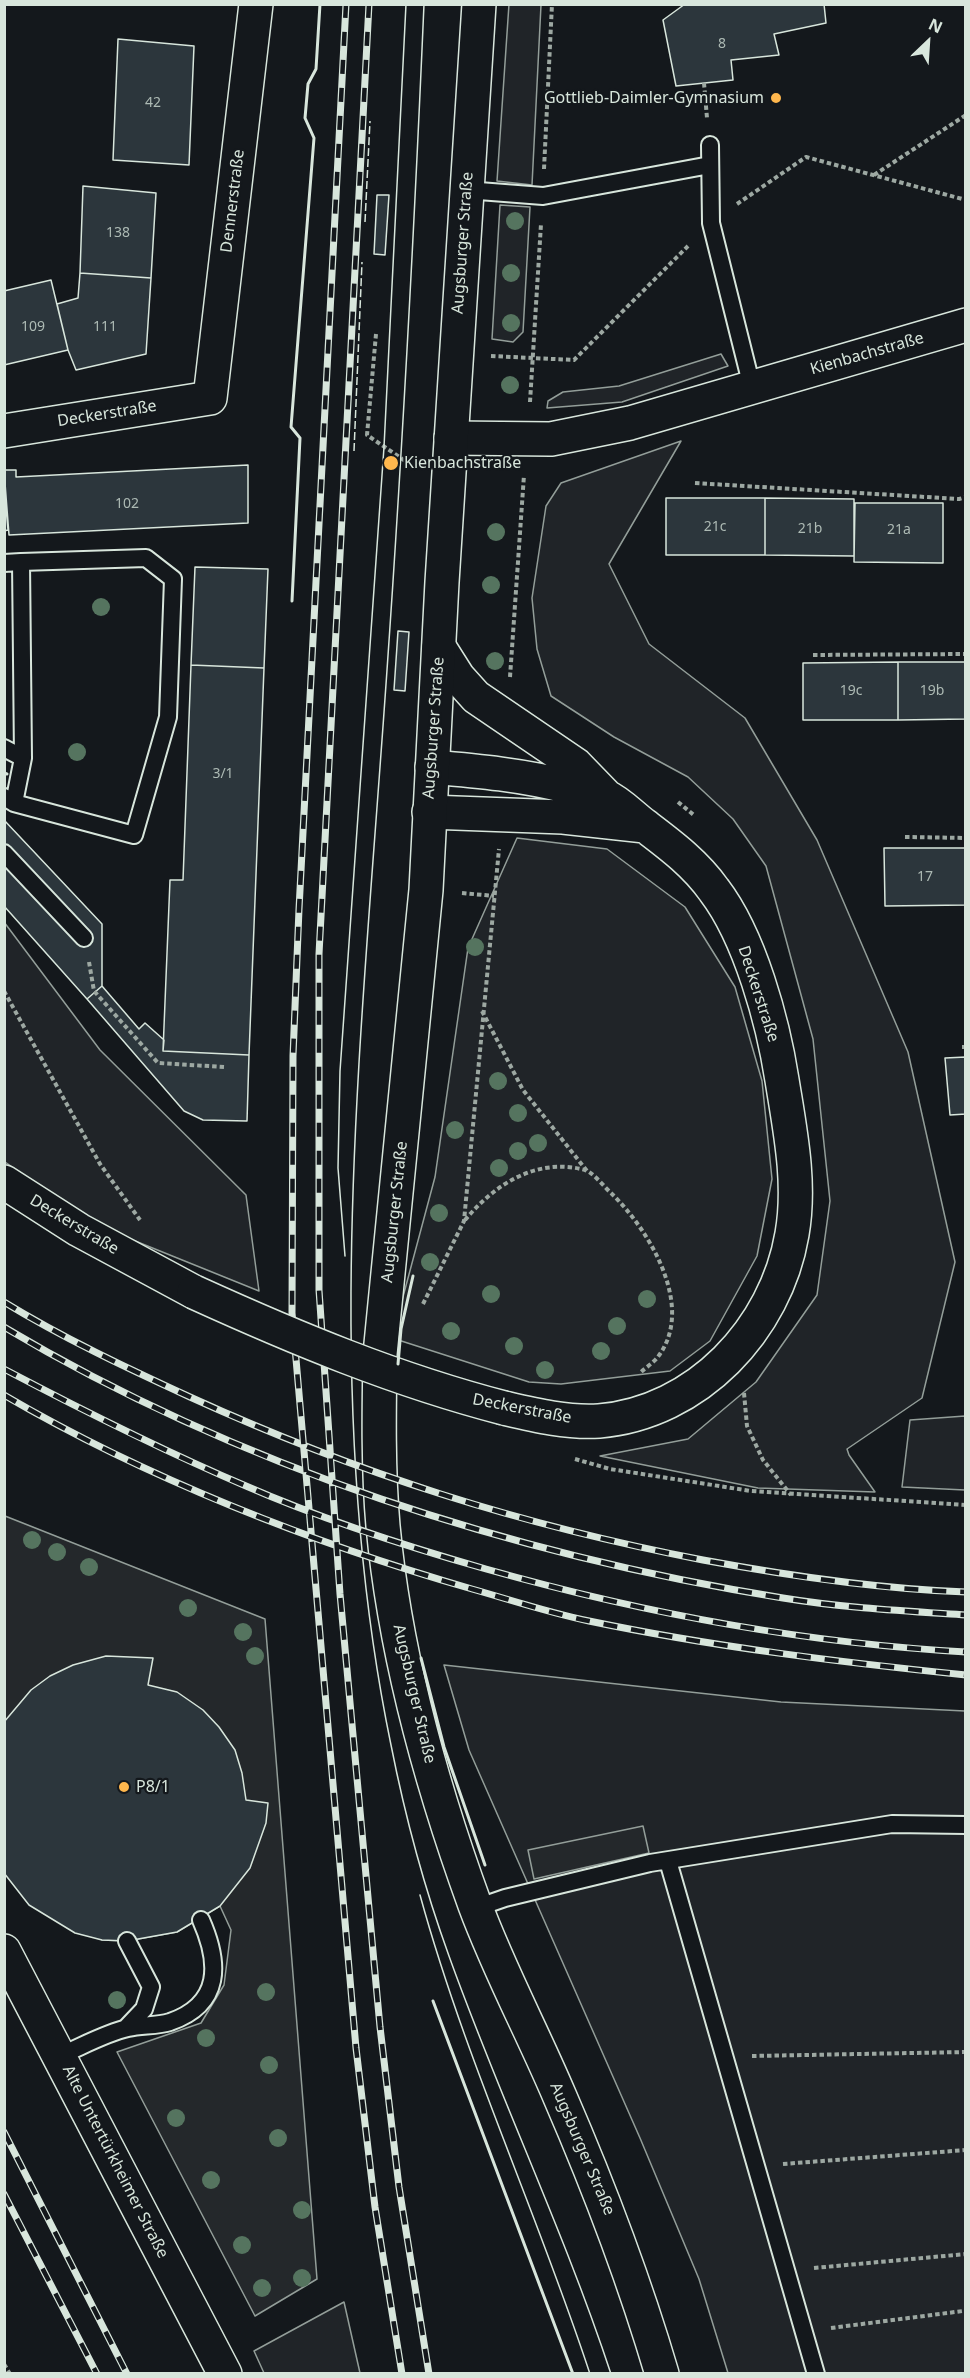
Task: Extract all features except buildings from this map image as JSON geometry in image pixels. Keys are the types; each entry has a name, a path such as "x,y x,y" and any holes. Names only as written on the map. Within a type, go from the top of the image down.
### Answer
{"street":[{"name":"Dennerstraße","path":"210,398 256,4"},
{"name":"Augsburger Straße","path":"479,4 451,438 426,890 380,1354 379,1416 383,1525 410,1686 441,1806 476,1908 560,2096 612,2223 662,2373"},
{"name":"Kienbachstraße","path":"451,438 551,439 630,423 966,325"},
{"name":"Deckerstraße","path":"4,431 210,398"},
{"path":"439,647 458,677 476,697 576,765 607,797"},
{"name":"Deckerstraße","path":"7,1183 88,1235 194,1292 335,1354 419,1384 504,1408 563,1420 597,1421 626,1416 652,1408 682,1394 705,1379 730,1357 766,1309 784,1267 792,1234 795,1181 778,1059 764,1001 744,946 715,890 678,850 607,797 531,777 432,767"},
{"name":"Deckerstraße","path":"429,812 563,817 645,826"},
{"name":"Alte Untertürkheimer Straße","path":"4,1951 225,2373"}],"lane":[{"path":"710,145 711,223 752,387"},
{"path":"466,190 543,196 710,165"},
{"path":"146,558 173,579 168,717 134,835 9,800 23,758 13,563 146,558"},
{"path":"4,748 23,758"},
{"path":"4,853 84,938"},
{"path":"476,1908 505,1898 668,1861 892,1824 966,1825"},
{"path":"668,1861 816,2373"},
{"path":"59,2056 126,2028 168,2023 197,2009 211,1986 215,1965 211,1943 201,1920"},
{"path":"126,2028 144,2009 151,1987 127,1941"}],"path":[{"path":"516,726 525,710 509,692 533,359 552,4"},
{"path":"704,83 710,145"},
{"path":"874,175 966,115"},
{"path":"533,359 574,360 711,223 806,157 966,200"},
{"path":"695,483 959,499 966,497"},
{"path":"813,655 966,654"},
{"path":"464,1221 502,816"},
{"path":"905,837 966,838"},
{"path":"84,938 94,991 158,1063 224,1067"},
{"path":"4,991 100,1164 141,1221"},
{"path":"482,1010 523,1090 587,1171 634,1216 656,1252 669,1288 672,1312 668,1339 657,1358 638,1374"},
{"path":"419,1315 464,1221 485,1197 528,1172 561,1167 587,1171"},
{"path":"730,1357 744,1381 747,1426 763,1460 791,1496"},
{"path":"571,1457 610,1469 791,1496 966,1505"},
{"path":"724,2057 966,2052"},
{"path":"756,2166 966,2150"},
{"path":"786,2271 966,2254"},
{"path":"804,2332 963,2311"},
{"path":"4,2364 10,2373"}],"shaded area":[{"path":"509,4 541,5 532,185 497,181"},
{"path":"500,205 530,207 523,332 513,342 492,339"},
{"path":"721,354 728,366 622,402 547,408 548,401 563,392 619,386"},
{"path":"681,441 609,564 649,644 745,718 817,840 908,1052 955,1262 922,1398 847,1449 875,1492 758,1488 600,1456 688,1439 756,1382 817,1295 830,1201 813,1039 766,866 733,819 688,777 614,737 551,696 537,649 532,598 546,506 561,483"},
{"path":"517,838 607,849 685,907 735,987 762,1081 772,1179 757,1256 710,1341 670,1371 561,1384 529,1382 392,1338 435,1177 468,948"},
{"path":"4,922 100,1050 246,1195 259,1291 98,1226 5,1162"},
{"path":"965,1416 965,1490 902,1487 910,1420"},
{"path":"5,1516 265,1619 317,2279 255,2316 117,2052 201,2023 224,1985 231,1930 220,1906 177,1932 127,1941 102,1940 5,1873"},
{"path":"444,1665 781,1702 965,1711 965,2373 728,2373 699,2279 640,2138 469,1750"},
{"path":"643,1826 649,1853 534,1879 528,1850"},
{"path":"344,2302 360,2373 264,2373 254,2351"}],"tram line":[{"path":"345,1256 338,1168 340,1071 384,447 406,4"},
{"path":"424,4 399,481 355,1134 351,1257 352,1380 358,1502 370,1624 402,1798 423,1878 468,2008 573,2268 611,2374"},
{"path":"420,1895 458,2016 590,2374"}],"railway":[{"path":"346,4 299,909 293,1056 292,1313 356,2048 375,2207 402,2374"},
{"path":"369,4 319,954 319,1290 340,1594 380,2027 399,2187 429,2374"},
{"path":"4,1302 119,1364 253,1425 379,1473 505,1513 570,1531 703,1560 834,1581 966,1592"},
{"path":"4,1327 94,1377 187,1422 283,1463 381,1499 480,1530 581,1557 682,1580 783,1598 852,1607 966,1615"},
{"path":"4,1369 124,1430 246,1486 335,1521 456,1560 545,1585 724,1624 844,1641 966,1652"},
{"path":"4,1395 115,1454 232,1506 353,1551 530,1606 589,1621 730,1646 966,1675"},
{"path":"4,2132 127,2374"},
{"path":"4,2194 97,2374"}],"fence":[{"path":"365,222 370,121"},
{"path":"354,451 362,262"}],"wall":[{"path":"292,601 300,438 291,427 314,138 305,118 308,84 316,69 320,4"},
{"path":"398,1364 401,1329 413,1276"},
{"path":"421,1658 444,1747 485,1865"},
{"path":"433,2001 573,2374"}],"place":[{"name":"Gottlieb-Daimler-Gymnasium","path":"776,98"},
{"name":"Kienbachstraße","path":"391,463"},
{"name":"P8/1","path":"124,1787"}]}
